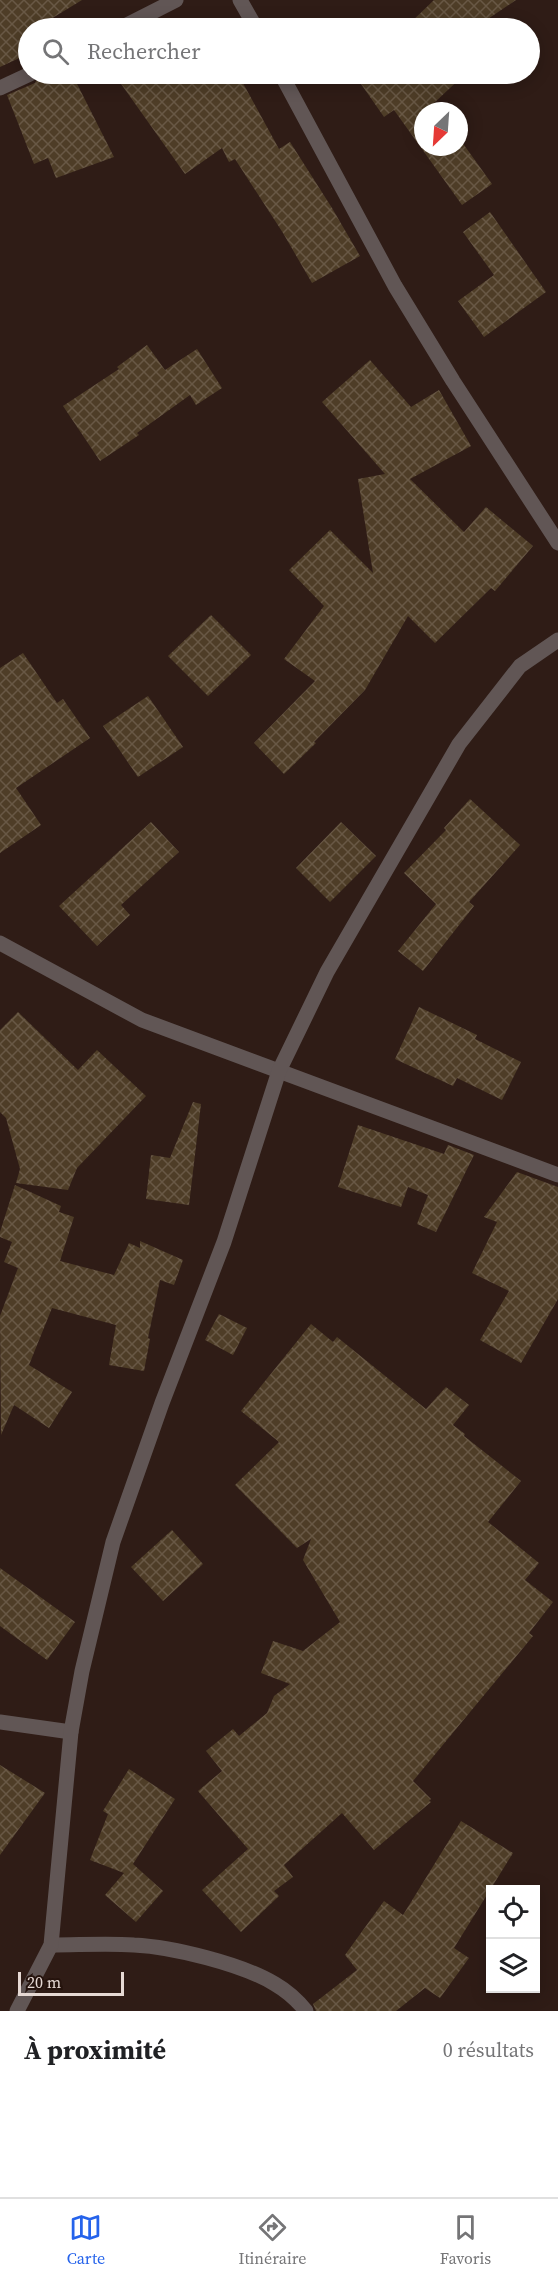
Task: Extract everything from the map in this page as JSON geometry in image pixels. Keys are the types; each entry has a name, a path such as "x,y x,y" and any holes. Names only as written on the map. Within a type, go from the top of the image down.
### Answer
{"street":[{"path":"141,18 176,0"},
{"path":"240,0 250,18"},
{"path":"0,88 18,80"},
{"path":"286,84 395,286 453,381 558,543"},
{"path":"17,2011 51,1945 71,1732 82,1671 113,1542 199,1303 224,1242 279,1071 327,972 459,744 520,666 558,640"},
{"path":"0,943 142,1020 558,1175"},
{"path":"0,1722 71,1732"},
{"path":"51,1945 135,1945 170,1949 234,1966 275,1983 299,2002 306,2011"}],"building":[{"path":"0,0 82,0 53,18 18,18 18,59 0,67"},
{"path":"434,0 516,0 489,18 415,18"},
{"path":"33,84 77,84 114,157 56,178 48,158 34,164 7,95"},
{"path":"121,84 243,84 279,149 290,142 360,256 312,283 235,159 229,162 222,148 185,174"},
{"path":"361,84 454,84 435,102 414,102 414,138 394,110 384,117"},
{"path":"468,151 492,184 462,205 427,156 468,156"},
{"path":"490,212 546,292 484,337 458,301 494,275 463,232"},
{"path":"147,345 165,370 197,349 222,388 196,405 190,395 137,433 139,435 100,461 63,406 119,369 117,367"},
{"path":"370,360 411,407 439,390 471,446 410,479 464,532 486,507 533,546 495,591 491,588 435,643 408,616 365,690 284,774 254,743 315,681 284,659 324,606 289,570 330,530 373,573 358,479 385,474 322,402"},
{"path":"211,615 251,655 208,696 168,656"},
{"path":"23,653 57,703 63,699 90,738 16,788 41,825 0,853 0,668"},
{"path":"148,696 183,747 138,777 103,726"},
{"path":"470,799 520,845 469,902 474,906 423,971 398,951 436,904 404,873 446,830 444,828"},
{"path":"151,822 179,852 121,905 130,915 97,946 59,906"},
{"path":"341,822 376,856 330,902 296,868"},
{"path":"419,1007 477,1035 475,1039 521,1062 502,1100 457,1078 453,1086 395,1059"},
{"path":"18,1012 78,1070 97,1050 146,1096 77,1168 68,1190 16,1183 20,1169 6,1118 0,1112 0,1030"},
{"path":"193,1102 201,1104 189,1205 146,1199 151,1155 170,1158"},
{"path":"358,1125 444,1154 448,1145 474,1155 436,1232 417,1224 428,1195 408,1187 401,1207 338,1187"},
{"path":"517,1172 558,1187 558,1299 521,1363 480,1340 509,1291 472,1273 497,1222 484,1217"},
{"path":"15,1185 61,1206 59,1212 74,1217 60,1261 114,1275 129,1243 140,1248 140,1241 183,1260 174,1285 160,1280 144,1371 109,1365 116,1325 52,1308 29,1365 72,1392 49,1428 14,1405 1,1435 0,1316 18,1268 4,1262 12,1242 0,1237 0,1232"},
{"path":"219,1314 247,1328 233,1355 205,1340"},
{"path":"311,1324 333,1342 337,1337 426,1409 446,1387 469,1405 453,1425 521,1481 488,1522 539,1563 525,1580 553,1602 529,1633 533,1636 413,1781 431,1799 429,1801 431,1802 374,1850 342,1813 284,1865 293,1877 274,1891 279,1896 241,1932 202,1890 248,1849 198,1791 222,1771 206,1751 233,1729 239,1736 267,1713 274,1696 290,1684 261,1673 273,1641 303,1651 340,1622 303,1560 311,1539 297,1548 235,1485 279,1442 241,1411"},
{"path":"172,1530 203,1564 163,1601 131,1567"},
{"path":"0,1568 75,1622 47,1660 0,1626"},
{"path":"0,1765 45,1793 0,1855"},
{"path":"129,1769 175,1799 133,1864 163,1891 136,1922 105,1895 124,1873 90,1860 108,1814 103,1811"},
{"path":"461,1821 513,1853 493,1885 486,1885 486,1896 454,1948 469,1958 440,1998 425,1988 396,2011 316,2011 313,2004 357,1970 345,1955 384,1901 403,1915"}]}
